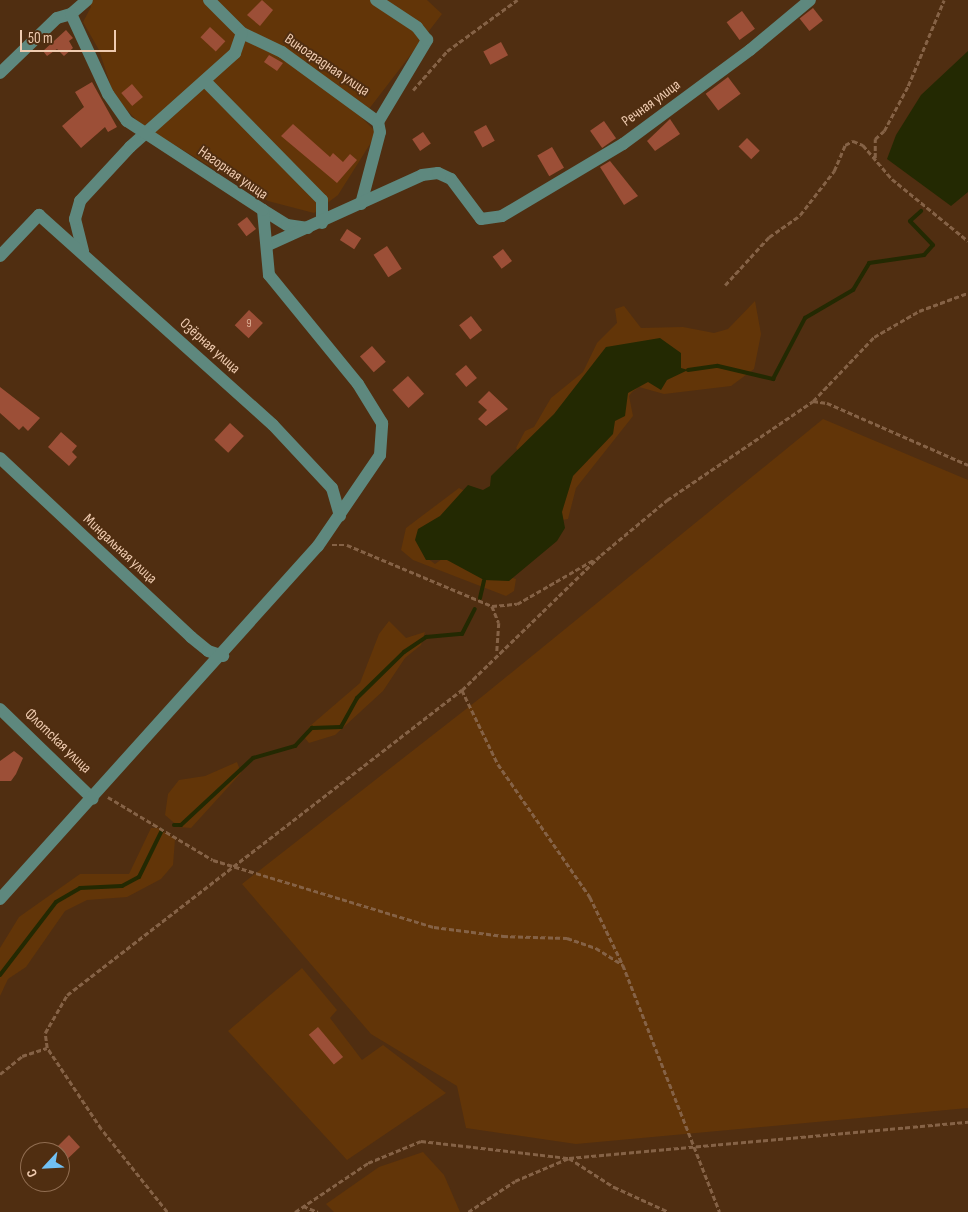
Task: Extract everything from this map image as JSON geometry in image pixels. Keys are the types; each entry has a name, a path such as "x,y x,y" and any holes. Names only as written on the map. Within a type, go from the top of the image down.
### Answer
{"street":[{"path":"0,73 57,18 71,14 87,0"},
{"name":"Виноградная улица","path":"209,0 242,33 282,52 378,122"},
{"path":"268,244 316,225 361,204 380,132 378,122 427,40 417,27 376,0"},
{"name":"Речная улица","path":"361,204 422,175 438,172 451,179 481,219 502,216 623,144 750,50 810,0"},
{"name":"Нагорная улица","path":"71,14 108,94 127,121 263,210 270,275 358,384 382,422 380,455 340,516"},
{"path":"86,256 76,235 80,201 145,134 235,53 242,33"},
{"path":"205,80 322,200 316,225"},
{"path":"263,210 287,225 316,225"},
{"name":"Озёрная улица","path":"0,256 39,215 273,425 332,488 340,516"},
{"name":"Миндальная улица","path":"0,458 191,637 208,651 223,656"},
{"path":"0,899 223,656 318,546 340,516"},
{"name":"Флотская улица","path":"0,709 92,799"}],"path":[{"path":"406,98 447,51 517,0"},
{"path":"875,160 875,138 884,131 912,78 944,0"},
{"path":"725,284 769,237 800,215 834,171 845,145 853,141 864,145 875,160 968,241"},
{"path":"167,1212 101,1129 47,1048 45,1033 67,995 462,690 497,652 601,555 667,500 813,401 874,337 919,311 968,293"},
{"path":"813,401 827,403 968,465"},
{"path":"318,546 347,545 492,606 517,604 601,555"},
{"path":"492,606 499,622 497,652"},
{"path":"462,690 498,764 590,896 623,965 696,1144 720,1212"},
{"path":"92,799 107,796 213,860 234,867 434,927 503,936 567,938 596,948 623,965"},
{"path":"0,1074 22,1056 47,1048"},
{"path":"295,1212 368,1163 421,1141 569,1158 696,1144 968,1122"},
{"path":"468,1212 515,1181 569,1158"},
{"path":"569,1158 614,1187 669,1212"},
{"path":"303,1206 318,1212"}],"shaded area":[{"path":"88,0 427,0 442,14 362,118 377,133 338,195 314,213 268,201 141,125 114,96 99,50 83,22 91,7"},
{"path":"968,51 968,192 951,206 887,159 896,135 921,95"},
{"path":"755,301 761,334 754,369 731,386 664,394 639,387 632,392 629,396 633,416 576,488 568,519 562,520 558,509 567,479 587,461 601,435 610,433 610,417 620,410 630,383 646,369 667,376 674,367 675,354 654,345 653,358 647,362 609,367 594,379 590,375 582,379 563,410 520,453 516,448 525,431 534,427 551,398 583,372 597,343 617,323 615,309 624,306 641,328 683,327 714,333 728,329"},
{"path":"660,338 681,353 681,368 688,370 667,380 661,390 648,382 628,393 625,416 615,421 613,434 573,476 562,512 565,528 557,541 509,581 484,580 447,560 426,560 415,540 418,529 440,516 468,485 483,490 490,486 491,476 554,414 606,347"},
{"path":"823,419 968,480 968,1108 576,1144 466,1128 457,1086 371,1034 242,884 484,695"},
{"path":"459,488 465,491 427,558 435,564 445,557 516,579 514,591 506,596 413,560 401,550 406,528"},
{"path":"389,621 406,638 425,632 421,645 405,658 383,691 335,735 309,743 303,736 310,726 360,683 379,634"},
{"path":"237,762 241,773 191,828 179,827 165,815 168,794 179,780 205,776"},
{"path":"151,828 158,828 175,839 173,865 161,879 127,897 87,900 65,911 26,967 8,979 0,996 0,948 19,917 80,874 129,874"},
{"path":"302,968 337,1010 330,1018 362,1060 383,1045 446,1093 347,1160 228,1031"},
{"path":"423,1152 444,1175 460,1212 334,1212 326,1204 379,1167"}],"building":[{"path":"262,0 273,10 260,26 247,15"},
{"path":"813,8 823,21 809,31 800,18"},
{"path":"742,11 755,29 740,40 727,22"},
{"path":"210,27 225,41 216,52 200,37"},
{"path":"66,30 73,38 69,41 73,48 64,56 57,49 47,56 43,51"},
{"path":"501,42 508,55 490,65 483,51"},
{"path":"269,55 283,63 277,71 264,62"},
{"path":"728,77 741,94 718,111 706,94"},
{"path":"92,82 117,127 108,132 105,127 81,148 62,126 84,107 75,92"},
{"path":"132,84 143,97 132,106 121,93"},
{"path":"670,119 680,134 655,151 647,141"},
{"path":"604,121 616,138 602,148 590,131"},
{"path":"293,124 330,157 333,153 343,162 350,154 357,160 337,183 281,136"},
{"path":"486,125 495,141 482,148 474,132"},
{"path":"423,132 431,144 420,151 412,139"},
{"path":"747,138 760,151 751,159 739,146"},
{"path":"552,147 564,168 549,176 537,156"},
{"path":"610,161 638,196 624,205 600,167"},
{"path":"247,217 256,229 246,236 237,224"},
{"path":"347,229 361,238 354,249 340,240"},
{"path":"387,246 402,269 388,277 374,255"},
{"path":"503,249 512,261 502,269 493,257"},
{"path":"249,310 263,323 249,338 235,325"},
{"path":"471,316 482,330 470,339 459,325"},
{"path":"372,346 386,362 374,372 360,356"},
{"path":"466,365 477,378 466,387 455,374"},
{"path":"408,376 424,394 408,408 392,390"},
{"path":"0,387 40,418 28,431 23,426 19,430 0,413"},
{"path":"489,391 508,409 486,426 478,419 487,410 478,402"},
{"path":"230,423 244,436 228,453 214,440"},
{"path":"61,432 77,446 72,452 77,457 69,466 48,447"},
{"path":"14,751 23,758 16,774 11,781 0,781 0,761"},
{"path":"318,1027 343,1057 334,1065 309,1035"},
{"path":"69,1135 80,1147 70,1156 70,1142 62,1142"}],"waterway":[{"path":"688,370 718,366 773,379 805,318 853,290 869,263 924,255 933,245 910,221 921,211"},
{"path":"480,598 484,580"},
{"path":"174,825 181,825 253,758 295,746 312,728 341,727 357,698 404,652 426,637 462,634 475,609"},
{"path":"0,975 56,902 80,888 122,886 139,877 162,830"}]}
